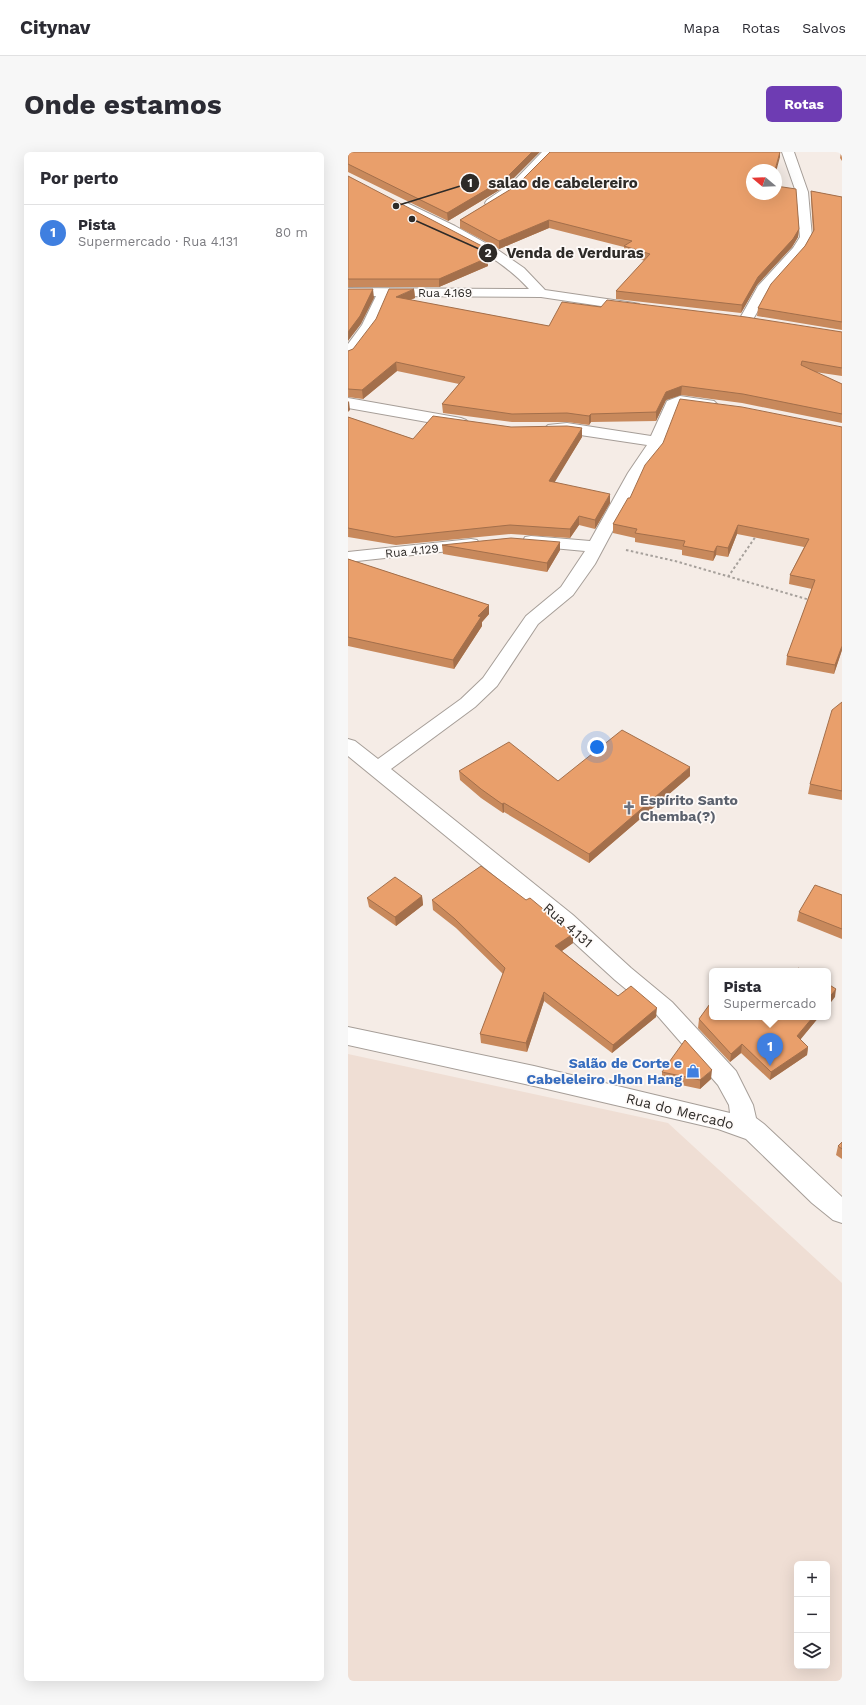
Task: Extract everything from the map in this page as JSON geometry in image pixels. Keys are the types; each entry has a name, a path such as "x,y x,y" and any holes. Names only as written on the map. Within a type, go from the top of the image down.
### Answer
{"street":[{"path":"483,208 511,190 549,152"},
{"path":"746,320 763,289 803,242 806,232 803,218 808,193 788,152"},
{"path":"394,201 448,228 491,252 520,271 541,293"},
{"path":"448,228 460,221"},
{"name":"Rua 4.169","path":"348,292 541,293 644,308"},
{"path":"348,354 369,326 384,293"},
{"path":"730,318 760,322"},
{"path":"378,769 468,703 490,682 532,620 567,591 596,548 636,473 653,451 672,404 681,401 722,406"},
{"path":"348,403 478,425"},
{"path":"538,428 567,428 656,442"},
{"path":"518,540 596,548"},
{"name":"Rua 4.129","path":"348,557 489,542"},
{"name":"Rua 4.131","path":"348,746 565,922 623,974 664,1008 727,1078 741,1105 745,1124 755,1131"},
{"name":"Rua do Mercado","path":"348,1036 534,1076 718,1119 755,1131 821,1195 842,1212"}],"path":[{"path":"728,576 756,535"},
{"path":"596,548 625,550 647,554 815,601"}],"shaded area":[{"path":"348,1054 668,1123 842,1283 842,1681 348,1681"}],"building":[{"path":"348,152 532,152 506,178 447,213 348,164"},
{"path":"550,152 780,152 777,164 746,164 746,200 782,200 782,187 796,189 799,229 793,239 758,277 742,305 616,291 650,254 624,246 632,241 549,220 499,241 460,220 516,186"},
{"path":"348,176 486,248 487,258 439,279 348,279"},
{"path":"811,191 842,197 842,322 758,308 771,284 805,246 814,230"},
{"path":"348,289 373,289 360,316 348,332"},
{"path":"389,289 414,289 396,297 549,326 562,302 601,307 607,300 746,317 842,332 842,368 802,361 801,365 842,384 842,414 743,394 682,386 666,392 656,412 591,414 589,416 567,413 512,414 442,404 465,377 396,362 362,390 348,389 348,351 353,349 376,319"},
{"path":"680,399 742,407 842,427 842,646 835,665 787,656 815,580 790,575 809,539 738,525 728,548 717,546 714,552 683,546 685,541 635,533 637,529 613,524 628,498 630,498 645,465 663,443"},
{"path":"433,416 511,427 567,426 582,428 549,481 610,494 595,520 579,516 570,529 510,525 395,537 348,528 348,417 413,439"},
{"path":"511,538 560,542 547,563 442,545"},
{"path":"348,559 489,605 478,616 481,617 453,660 348,637"},
{"path":"842,702 842,791 810,784 832,710"},
{"path":"622,730 690,767 589,854 504,803 502,804 459,771 509,742 558,781"},
{"path":"481,866 526,900 530,898 573,934 555,946 618,996 631,986 657,1008 613,1045 544,992 526,1043 480,1034 505,968 455,919 432,900"},
{"path":"395,877 422,896 395,917 367,898"},
{"path":"815,885 842,895 842,929 799,912"},
{"path":"831,986 836,989 831,995"},
{"path":"709,1005 709,1020 810,1020 797,1036 808,1047 771,1072 742,1044 731,1054 699,1019"},
{"path":"685,1040 712,1070 700,1080 662,1072"},
{"path":"842,1142 842,1149 838,1146"}],"place":[{"name":"salao de cabelereiro","path":"396,206"},
{"name":"Venda de Verduras","path":"412,219"},
{"name":"Espírito Santo Chemba(?)","path":"629,808"},
{"name":"Pista","path":"770,1066"},
{"name":"Salão de Corte e Cabeleleiro Jhon Hang","path":"693,1071"}]}
